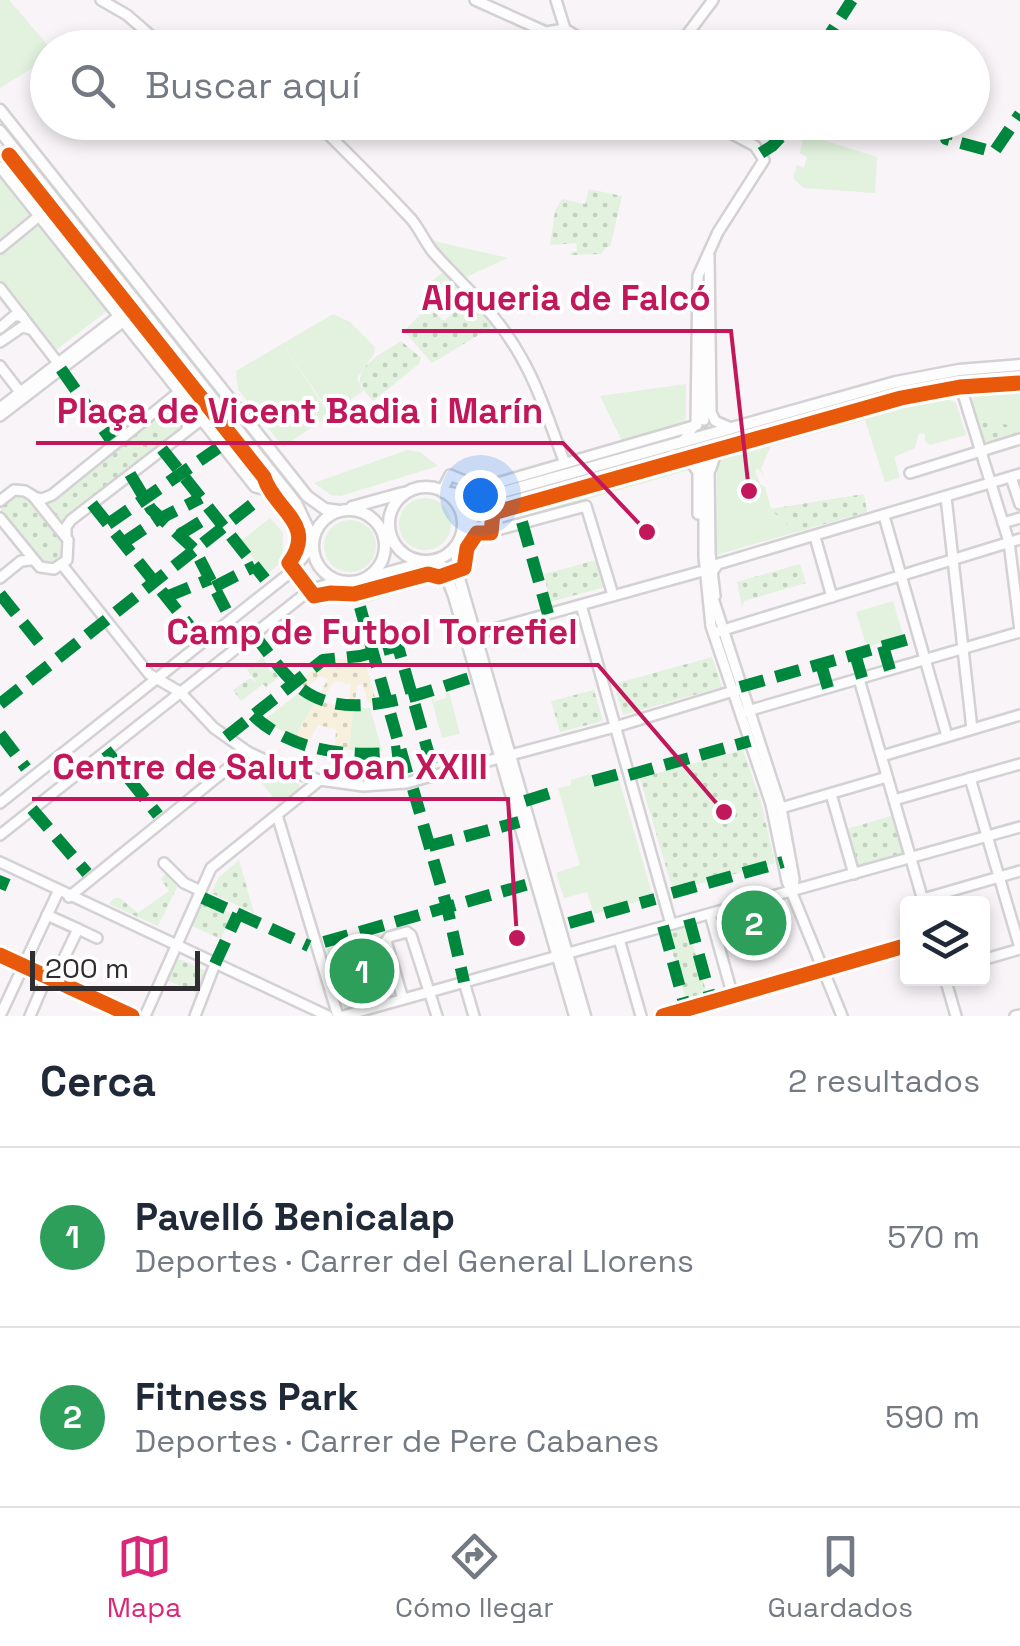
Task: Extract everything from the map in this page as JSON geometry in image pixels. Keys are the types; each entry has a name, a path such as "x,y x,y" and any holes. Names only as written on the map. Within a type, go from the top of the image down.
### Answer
{"main road":[{"path":"4,114 307,496 325,510 363,512 374,520 383,532 386,546 376,571 364,580"},
{"path":"0,130 296,503 320,569 338,581 364,580 447,555 475,516 495,506 672,455 896,382 960,370 1020,365"},
{"path":"313,542 325,519 340,511 419,489 471,496 496,494 682,442 899,392 1020,376"},
{"path":"672,455 704,468 731,433"},
{"path":"419,489 403,496 395,506 390,530 402,552 443,567 506,756"},
{"path":"443,492 460,509 457,573 562,954 575,1016"},
{"path":"562,954 585,1016"}],"street":[{"path":"101,0 145,30"},
{"path":"475,0 542,30"},
{"path":"556,0 565,29 559,30"},
{"path":"690,30 713,0"},
{"path":"331,140 367,170 436,254 485,303 520,356 565,463"},
{"path":"682,442 698,422 710,252 718,232 764,160 755,146 744,140"},
{"path":"0,167 255,487 279,493 296,503"},
{"path":"0,248 39,216"},
{"path":"0,288 21,322 19,328"},
{"path":"0,416 115,326 137,302"},
{"path":"18,317 58,363"},
{"path":"0,328 18,317"},
{"path":"0,408 122,320"},
{"path":"0,342 19,328 31,329"},
{"path":"0,366 20,392"},
{"path":"744,712 1020,632 1009,542 960,381"},
{"path":"2,494 20,490 42,499 52,495 179,392"},
{"path":"164,406 177,403 190,420 185,431"},
{"path":"0,578 21,561 49,570 62,566 70,551 68,524 201,420"},
{"path":"443,492 450,475 487,486 698,422 715,421 731,433"},
{"path":"910,473 1020,440"},
{"path":"704,468 705,571 717,631 771,804 786,880 842,1016"},
{"path":"476,634 705,571 1016,476 1020,504"},
{"path":"34,496 67,537"},
{"path":"946,497 972,729"},
{"path":"460,537 477,528 498,530 586,506 613,596"},
{"path":"884,516 947,736"},
{"path":"1002,523 1020,518"},
{"path":"0,536 1,520"},
{"path":"1,520 33,562"},
{"path":"815,536 832,597"},
{"path":"717,631 1020,539"},
{"path":"0,803 296,568 313,542"},
{"path":"62,566 156,679 182,695 214,728 248,752 290,772 320,780 363,786 397,785 737,691"},
{"path":"0,835 182,695 310,590 338,581"},
{"path":"581,605 671,924"},
{"path":"859,679 921,896"},
{"path":"744,712 780,808 793,890"},
{"path":"882,756 1020,715"},
{"path":"0,1016 3,999 47,915 63,894 248,752"},
{"path":"894,800 1020,764"},
{"path":"780,808 887,777"},
{"path":"970,778 1020,948 990,957"},
{"path":"145,1016 213,866 320,780"},
{"path":"831,794 854,874"},
{"path":"277,815 340,1016 1020,828"},
{"path":"0,862 328,1016"},
{"path":"164,863 184,883 200,891"},
{"path":"939,896 1020,871"},
{"path":"710,914 732,996"},
{"path":"47,915 97,938"},
{"path":"30,1016 78,929"},
{"path":"403,999 387,939 409,932 437,1016"},
{"path":"619,939 641,1016"},
{"path":"663,1016 900,947"},
{"path":"0,955 131,1016"},
{"path":"195,1016 215,964"},
{"path":"464,982 474,1016"},
{"path":"947,986 956,1016"},
{"path":"708,1004 712,1016"}],"green space":[{"path":"0,0 9,0 35,30 30,30 30,69 0,88"},
{"path":"803,140 823,140 877,157 875,193 804,188 793,178 797,165 804,168 807,157 800,153"},
{"path":"0,176 30,214 0,239"},
{"path":"589,189 622,196 610,247 601,254 571,255 570,252 577,251 576,243 550,245 555,211 562,199 585,204"},
{"path":"38,225 107,311 56,350 0,280 0,255"},
{"path":"429,240 508,258 464,278"},
{"path":"446,270 497,324 432,363 404,331 425,310 444,321 463,305 456,304 432,281"},
{"path":"333,314 350,322 375,347 357,378 363,391 331,414 283,345 330,415 283,447 238,389 236,371"},
{"path":"401,341 421,358 419,364 373,401 361,386 362,373 370,362"},
{"path":"686,384 686,420 682,424 623,443 600,396"},
{"path":"1020,391 1020,426 976,421 974,394"},
{"path":"942,396 956,403 966,435 930,445 925,434 919,433 915,448 894,457 900,477 885,482 865,420 771,446 761,468 764,476 759,469 755,470 771,509 811,528 716,555 717,469 725,455 850,417"},
{"path":"173,404 187,419 186,426 59,523 46,507 48,501"},
{"path":"976,421 1020,426 1020,433 984,444"},
{"path":"407,450 420,452 438,466 341,496 331,495 314,483"},
{"path":"684,466 689,470 497,525 500,517"},
{"path":"13,493 27,494 64,538 67,554 55,566 41,565 1,515 1,505"},
{"path":"864,494 867,512 796,532 770,509"},
{"path":"425,498 443,506 451,524 443,542 425,550 407,542 399,524 407,506"},
{"path":"270,518 283,533 282,562 266,575 240,542"},
{"path":"350,520 368,528 376,546 368,564 350,572 332,564 324,546 332,528"},
{"path":"596,560 605,587 550,602 544,574"},
{"path":"800,564 806,583 744,601 742,607 737,582"},
{"path":"436,576 438,582 358,605 357,594"},
{"path":"893,601 903,635 867,647 856,612"},
{"path":"263,657 270,672 273,670 279,677 241,701 233,690 250,678 257,683 247,670"},
{"path":"712,657 722,687 623,715 614,684"},
{"path":"594,690 603,721 560,732 551,701"},
{"path":"300,692 316,701 295,737 263,721"},
{"path":"449,692 460,734 442,738 431,697 435,701 446,698"},
{"path":"370,708 382,751 349,750 353,709"},
{"path":"743,750 761,802 775,863 673,891 640,778"},
{"path":"252,766 300,787 279,804 251,770"},
{"path":"590,774 593,783 618,776 653,897 594,914 587,892 564,898 556,873 580,865 558,788"},
{"path":"891,816 903,853 858,866 847,829"},
{"path":"239,860 254,913 211,893 219,877"},
{"path":"166,874 177,887 158,926 109,904 120,898 138,913 169,891 161,879"},
{"path":"203,901 232,914 221,939 192,926"},
{"path":"688,927 708,998 687,1004 667,933"},
{"path":"379,934 396,993 344,1008 327,949"},
{"path":"177,958 206,971 197,993 167,980"}],"sand":[{"path":"364,657 376,701 368,703 363,684 357,685 355,703 349,703 351,684 334,681 324,697 319,695 328,679 320,676 305,688 302,684 303,678 326,660"},
{"path":"316,701 353,709 349,750 335,748 336,729 318,725 308,742 295,737"}],"tunnel":[{"path":"704,420 704,465"}],"marked path":[{"path":"833,30 852,0"},
{"path":"950,140 994,152 1020,114"},
{"path":"761,153 778,140"},
{"path":"61,369 111,440"},
{"path":"108,524 218,448"},
{"path":"162,449 265,579"},
{"path":"130,474 151,509 195,550 226,610"},
{"path":"123,543 201,498"},
{"path":"0,704 259,499"},
{"path":"92,504 196,634"},
{"path":"179,535 213,514"},
{"path":"522,522 548,614"},
{"path":"214,587 255,566"},
{"path":"166,597 210,579"},
{"path":"0,594 41,645"},
{"path":"360,607 408,776"},
{"path":"253,634 299,687 319,699 340,704 386,702 477,676"},
{"path":"740,687 916,637"},
{"path":"883,646 890,670"},
{"path":"226,737 323,660 394,647 399,650 435,776"},
{"path":"855,654 862,678"},
{"path":"821,664 828,688"},
{"path":"253,715 285,737 322,750 363,754 401,751"},
{"path":"0,734 26,768"},
{"path":"629,775 750,741"},
{"path":"106,750 158,815"},
{"path":"593,781 619,774"},
{"path":"413,789 464,982"},
{"path":"525,801 557,791"},
{"path":"32,809 87,873"},
{"path":"429,846 519,822"},
{"path":"672,893 783,862"},
{"path":"0,889 5,877"},
{"path":"324,942 536,882"},
{"path":"203,898 309,946"},
{"path":"569,923 655,899"},
{"path":"215,964 238,914"},
{"path":"689,919 712,1003"},
{"path":"663,926 686,1010"}],"cycle path":[{"path":"9,155 264,477 296,527 297,549 289,563 314,596 354,594 428,574 439,577 464,568 467,548 477,533 491,533 493,513 901,398 960,387 1020,383"},
{"path":"663,1016 900,947"},
{"path":"0,955 132,1016"}],"place":[{"name":"Alqueria de Falcó","path":"749,491"},
{"name":"Plaça de Vicent Badia i Marín","path":"647,532"},
{"name":"Camp de Futbol Torrefiel","path":"724,812"},
{"name":"Fitness Park","path":"754,923"},
{"name":"Centre de Salut Joan XXIII","path":"517,938"},
{"name":"Pavelló Benicalap","path":"362,971"}]}
